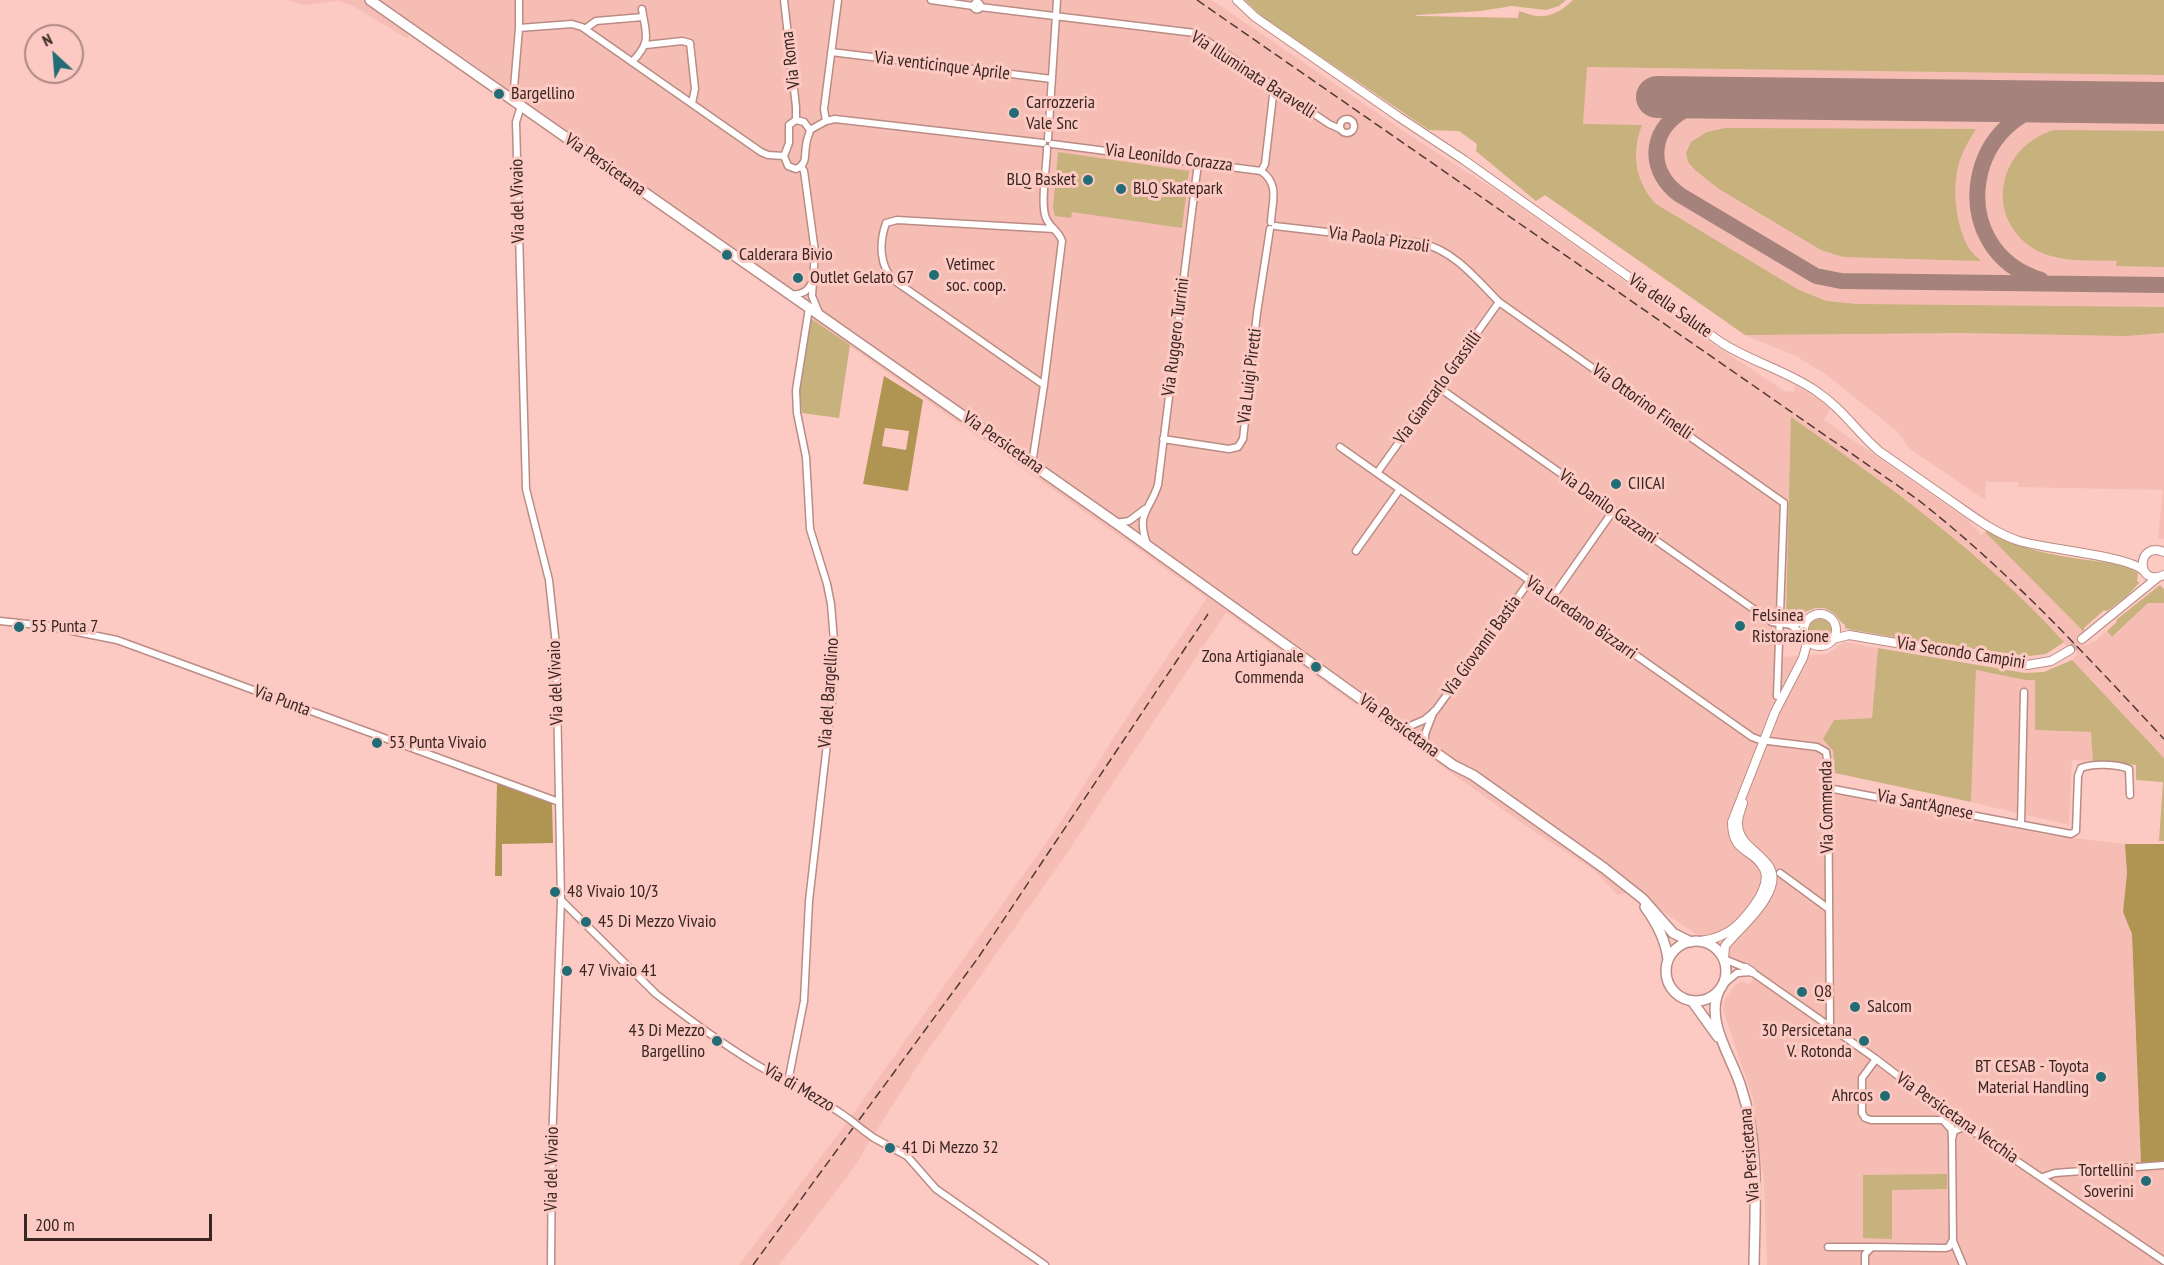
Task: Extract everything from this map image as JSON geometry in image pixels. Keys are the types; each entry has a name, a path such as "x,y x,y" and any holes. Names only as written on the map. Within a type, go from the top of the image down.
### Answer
{"main road":[{"name":"Via Persicetana","path":"370,0 1146,544 1402,729 1604,868 1652,908 1673,933 1695,941"},
{"name":"Via Persicetana","path":"1632,891 1649,912 1659,930 1668,961"},
{"path":"1695,941 1714,947 1724,959 1727,971 1722,987 1707,1000 1683,999 1672,989 1666,976 1668,961 1679,946 1695,941"},
{"name":"Via Persicetana","path":"1722,987 1714,1009 1717,1024 1742,1088 1752,1138 1755,1198 1754,1265"},
{"name":"Via Persicetana","path":"1692,1001 1726,1049"}],"street":[{"path":"513,100 519,0"},
{"name":"Via Roma","path":"784,0 796,120"},
{"path":"826,121 824,109 838,0"},
{"path":"931,0 977,4 1056,16"},
{"path":"1032,464 1062,241 1058,232 1047,221 1044,210 1057,0"},
{"name":"Via della Salute","path":"1238,0 1255,17 1464,160 1722,342 1751,359 1790,375 1816,390 1844,413 1864,438 1879,451 1984,524 2025,543 2123,560 2140,566 2145,572 2162,576"},
{"path":"633,62 646,45 642,9"},
{"name":"Via Illuminata Baravelli","path":"1056,16 1195,33 1340,129"},
{"path":"585,29 596,21 643,17"},
{"path":"519,28 572,24 585,29 761,152 784,156"},
{"path":"646,45 682,41 690,44 695,89 692,103"},
{"name":"Via venticinque Aprile","path":"831,52 1052,79"},
{"path":"1261,171 1265,164 1275,87"},
{"name":"Via del Vivaio","path":"521,106 516,122 526,489 549,580 556,645 561,900 552,1144 551,1265"},
{"path":"810,129 804,122 796,120 789,125 789,143 784,156 788,166 796,169 805,160 810,129 835,119 1048,144"},
{"name":"Via Leonildo Corazza","path":"1048,144 1261,171"},
{"name":"Via Ruggero Turrini","path":"1146,544 1141,528 1146,508 1158,485 1198,163"},
{"path":"801,166 804,171 814,252 812,297 819,315"},
{"name":"Via Luigi Piretti","path":"1163,439 1228,449 1238,447 1243,439 1257,313 1273,228 1275,190 1270,179 1261,171"},
{"path":"1272,213 1275,221 1273,228"},
{"path":"1044,385 891,276 884,267 882,247 886,223 897,220 1054,229"},
{"name":"Via Paola Pizzoli","path":"1273,228 1431,245 1469,270 1499,302"},
{"path":"791,295 808,290 813,281"},
{"name":"Via Giancarlo Grassilli","path":"1377,473 1499,302"},
{"name":"Via Ottorino Finelli","path":"1499,302 1784,503 1778,624"},
{"name":"Via del Bargellino","path":"788,1082 804,1001 809,901 832,700 835,653 827,584 810,529 807,464 796,403 809,308"},
{"name":"Via Danilo Gazzani","path":"1438,387 1778,624"},
{"name":"Via Loredano Bizzarri","path":"1340,447 1752,737 1764,740"},
{"path":"1356,551 1400,489"},
{"path":"1116,523 1129,521 1146,508"},
{"path":"1552,598 1613,511"},
{"name":"Via della Salute","path":"2123,560 2144,556 2153,550 2164,552"},
{"path":"2141,589 2145,572 2142,564 2144,556"},
{"path":"2082,639 2141,589 2162,576"},
{"name":"Via Giovanni Bastia","path":"1425,745 1425,734 1435,711 1529,582"},
{"path":"1777,696 1778,624 1791,625 1806,621 1817,614 1827,615 1849,635"},
{"name":"Via Punta","path":"0,621 56,627 117,640 559,802"},
{"path":"1724,959 1725,946 1744,926 1772,885 1772,872 1767,862 1744,843 1738,832 1738,820 1764,740 1779,704 1803,658 1806,647 1806,621"},
{"path":"1803,658 1810,650 1830,643 1836,631 1834,622"},
{"path":"1791,625 1812,644 1820,646"},
{"name":"Via Secondo Campini","path":"1833,639 1849,635 2027,664 2051,661 2070,651"},
{"path":"2021,824 2024,692"},
{"name":"Via Giovanni Bastia","path":"1402,729 1424,720 1435,711"},
{"name":"Via Commenda","path":"1764,740 1822,748 1827,757 1830,1027"},
{"name":"Via Sant'Agnese","path":"1828,788 2066,833 2076,831 2078,772 2084,766 2129,769 2130,795"},
{"path":"1695,941 1715,939 1734,928 1749,911 1766,883 1763,867 1738,846 1732,829 1733,815 1753,770"},
{"path":"1780,873 1829,909"},
{"name":"Via di Mezzo","path":"561,900 656,994 754,1063 833,1107 863,1130 907,1156 936,1189 1045,1265"},
{"name":"Via Persicetana Vecchia","path":"1724,959 1749,970 1875,1059 1952,1117 2164,1261"},
{"path":"1722,987 1737,973 1749,970"},
{"path":"1875,1059 1862,1078 1862,1113 1865,1118 1940,1120 1946,1122 1950,1128"},
{"path":"1952,1117 1950,1128 1953,1240 1963,1265"},
{"path":"1952,1139 1954,1131 1966,1126"},
{"path":"2043,1177 2055,1173 2164,1165"},
{"path":"1828,1247 1946,1248 1953,1240"},
{"path":"1847,1247 1863,1251 1865,1254"},
{"path":"1865,1265 1865,1254 1872,1247"}],"shaded area":[{"path":"288,0 1212,0 1411,136 1506,197 1708,341 1785,391 1794,392 1795,385 1831,407 1824,420 1967,519 1981,535 1985,532 2084,632 2078,637 2086,646 2106,631 2113,637 2148,603 2164,603 2164,758 2076,665 2072,660 2078,654 2070,646 2068,647 1977,557 1869,472 1792,418 1783,657 1827,654 1844,642 1878,648 1872,718 1834,720 1830,746 1834,758 1836,795 1861,796 2047,835 2125,844 2127,873 2123,912 2132,934 2141,1163 2164,1162 2164,1265 1767,1265 1764,1183 1753,1099 1723,1010 1725,999 1735,985 1741,981 1749,984 1756,975 1633,891 1618,895 1594,870 1529,828 1226,612 1061,862 923,1057 875,1133 864,1126 860,1131 871,1139 841,1185 779,1265 739,1265 848,1121 1056,829 1134,706 1207,598 810,318 783,285 589,151 469,61 408,21 408,39 353,6 338,1 303,5"},
{"path":"1245,0 1566,0 1559,6 1546,10 1512,6 1481,11 1416,15 1518,18 1519,11 1535,16 1548,16 1560,11 1573,0 2164,0 2164,75 1587,67 1583,124 1642,125 1637,146 1637,167 1643,186 1656,204 1797,289 1826,301 1857,304 2164,307 2164,333 2126,336 1962,333 1745,335 1545,195 1536,201 1476,151 1477,144 1459,131 1429,130 1264,18"},
{"path":"1573,0 2164,0 2164,539 2158,538 2163,490 2018,487 2018,482 1986,482 1985,500 1910,449 1898,432 1825,374 1796,356 1745,335 1545,195 1536,201 1476,151 1477,144 1459,131 1429,130 1416,16 1518,18 1519,11 1537,18 1561,10"},
{"path":"1725,128 1976,129 1960,161 1955,199 1963,236 1969,249 1981,261 1843,257 1821,250 1719,189 1688,162 1686,153 1691,142 1707,132"},
{"path":"2054,130 2164,131 2164,267 2116,266 2117,261 2055,257 2036,250 2019,237 2008,221 2003,203 2004,185 2009,167 2020,152 2035,139"},
{"name":"BLQ Skatepark","path":"1058,152 1189,171 1182,228 1072,212 1071,218 1055,216 1053,208"},
{"path":"810,318 850,345 839,418 802,413 799,392"},
{"path":"884,376 923,400 908,491 863,484","holes":["885,428 909,431 906,450 882,446"]},
{"path":"1791,417 1899,495 1968,550 2001,579 2064,642 2046,654 2030,656 1934,644 1853,630 1845,628 1834,613 1821,608 1786,616"},
{"path":"1985,532 2039,551 2132,566 2132,570 2138,573 2139,583 2127,596 2107,611 2104,610 2084,628 2084,632"},
{"path":"2160,585 2164,589 2164,603 2148,603 2112,637 2107,631 2117,622 2116,620"},
{"path":"1820,619 1828,622 1831,630 1828,638 1820,641 1812,638 1809,630 1812,622"},
{"path":"1878,648 2025,673 2044,672 2072,660 2164,758 2164,841 2159,841 2163,782 2136,780 2136,765 2093,761 2091,732 2035,730 2035,680 1976,670 1971,802 1835,773 1833,751 1823,739 1834,720 1872,718"},
{"path":"1976,670 2035,680 2035,730 2092,732 2093,761 2072,760 2069,825 1971,802"},
{"path":"497,783 552,803 553,843 502,844 502,876 495,876"},
{"path":"2125,844 2164,844 2164,1162 2141,1163 2132,934 2123,912 2127,873"},
{"path":"1947,1174 1947,1189 1892,1190 1892,1239 1863,1238 1863,1175"}],"taxiway":[{"path":"1723,98 1702,102 1688,108 1663,130 1656,152 1662,175 1680,195 1816,276 1841,281 2164,285"},
{"path":"2041,280 2009,264 1989,240 1979,212 1979,181 1988,152 2006,127 2034,110 2069,102"}],"runway":[{"path":"1657,97 2164,103"}],"tunnel":[{"path":"2070,650 2082,639"}],"railway":[{"path":"1197,0 1917,499 1983,554 2014,584 2075,644 2164,739"},
{"path":"859,1120 978,958 1208,614"},
{"path":"753,1265 853,1128"}],"place":[{"name":"Bargellino","path":"499,94"},
{"name":"Carrozzeria Vale Snc","path":"1014,113"},
{"name":"BLQ Basket","path":"1088,180"},
{"name":"BLQ Skatepark","path":"1121,189"},
{"name":"Calderara Bivio","path":"727,255"},
{"name":"Vetimec soc. coop.","path":"934,275"},
{"name":"Outlet Gelato G7","path":"798,278"},
{"name":"CIICAI","path":"1616,484"},
{"name":"Felsinea Ristorazione","path":"1740,626"},
{"name":"55 Punta 7","path":"19,627"},
{"name":"Zona Artigianale Commenda","path":"1316,667"},
{"name":"53 Punta Vivaio","path":"377,743"},
{"name":"48 Vivaio 10/3","path":"555,892"},
{"name":"45 Di Mezzo Vivaio","path":"586,922"},
{"name":"47 Vivaio 41","path":"567,971"},
{"name":"Q8","path":"1802,992"},
{"name":"Salcom","path":"1855,1007"},
{"name":"43 Di Mezzo Bargellino","path":"717,1041"},
{"name":"30 Persicetana V. Rotonda","path":"1864,1041"},
{"name":"BT CESAB - Toyota Material Handling","path":"2101,1077"},
{"name":"Ahrcos","path":"1885,1096"},
{"name":"41 Di Mezzo 32","path":"890,1148"},
{"name":"Tortellini Soverini","path":"2146,1181"}]}
